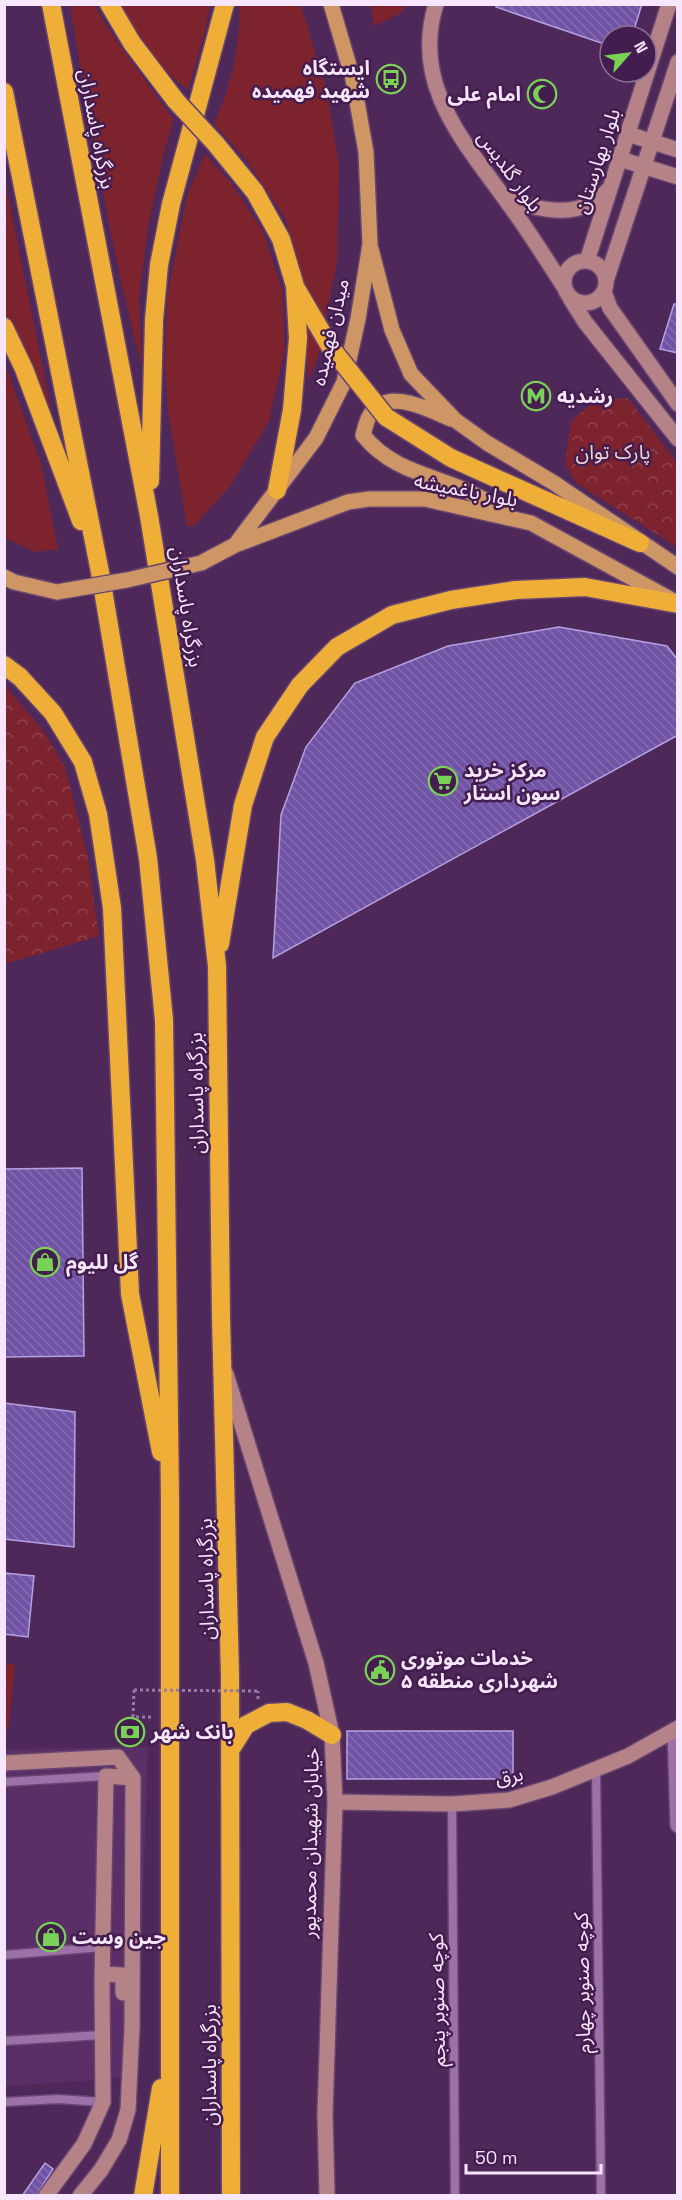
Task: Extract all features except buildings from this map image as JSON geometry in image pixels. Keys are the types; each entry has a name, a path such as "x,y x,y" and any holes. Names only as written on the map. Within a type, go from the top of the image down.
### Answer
{"highway":[{"name":"بزرگراه پاسداران","path":"51,4 149,516 205,860 217,966 231,1751 231,2196"},
{"path":"109,4 132,43 176,101 215,142 255,192 281,239 295,286 298,338 292,410 277,490"},
{"path":"149,516 154,320 159,265 171,204 225,4"},
{"name":"بزرگراه پاسداران","path":"4,92 100,572 148,858 164,1020 170,1499 170,2196"},
{"path":"295,286 331,348 386,417 451,458 640,543"},
{"path":"4,327 24,369 100,572"},
{"path":"217,966 243,805 265,737 300,684 337,647 392,615 451,600 516,590 585,587 678,604"},
{"path":"4,665 20,676 53,713 83,762 98,814 112,908 130,1294 170,1499"},
{"path":"231,1751 246,1725 269,1713 287,1712 307,1720 332,1735"},
{"path":"143,2196 170,2036"}],"main road":[{"name":"میدان فهمیده","path":"8,580 57,592 127,580 201,563 235,545 316,438 344,382 358,319 370,243 366,152 353,79 331,4"},
{"path":"370,243 392,330 411,374 455,420 487,443 554,483 678,567"},
{"path":"455,420 405,401 385,402 370,415 363,435 374,449 393,462 464,490 531,523"},
{"name":"بلوار باغمیشه","path":"235,545 337,505 369,499 425,499 531,523 678,604"}],"street":[{"name":"بلوار بهارستان","path":"587,261 669,4"},
{"name":"بلوار گلدیس","path":"434,8 430,54 436,91 460,137 507,200 585,322 678,439"},
{"path":"678,62 605,286 591,303 580,303 567,292 565,273 574,264 587,261 602,270 605,286 610,308 678,404"},
{"path":"628,134 678,150"},
{"path":"620,159 678,177"},
{"path":"507,200 537,208 574,211 600,200 611,188"},
{"name":"خیابان شهیدان محمدپور","path":"223,1363 316,1663 332,1735 335,1802 326,2114 327,2196"},
{"path":"676,1729 678,1825"},
{"name":"برق","path":"335,1802 452,1804 509,1800 552,1787 628,1756 676,1729"},
{"path":"4,1763 118,1757 133,1778 132,2027 128,2110 119,2140 101,2170 80,2196"},
{"path":"46,2196 84,2144 103,2102 102,1974 106,1776 133,1778"},
{"path":"101,2170 119,2106 123,1974 102,1974"}],"lane":[{"name":"کوچه صنوبر چهارم","path":"596,1769 601,2196"},
{"path":"4,1782 106,1776"},
{"name":"کوچه صنوبر پنجم","path":"452,1804 455,2196"},
{"path":"4,1955 103,1947"},
{"path":"4,2041 102,2035"},
{"path":"4,2102 58,2099 103,2102"}],"path":[{"path":"133,1717 134,1690 258,1691"}],"shaded area":[{"path":"148,1747 137,2075 5,2086 5,1749"}],"green space":[{"path":"371,4 407,5 399,14 374,26"},
{"path":"70,5 94,5 111,33 174,120 165,148 148,226 139,297 142,367 111,232"},
{"path":"120,5 210,5 205,32 188,89 158,62 141,40"},
{"path":"240,5 301,5 327,91 339,166 337,262 318,357 308,381 305,287 285,218 247,161 214,124 233,66"},
{"path":"205,154 232,184 263,231 282,290 285,348 269,421 230,486 194,526 187,526 168,410 165,366 167,298 187,196"},
{"path":"4,176 52,415 32,365 5,313"},
{"path":"4,361 41,464 58,549 35,552 5,538"},
{"name":"پارک توان","path":"628,398 677,463 677,547 576,483 565,464 571,421 595,401"},
{"path":"5,686 42,729 65,767 87,854 99,936 5,964"},
{"path":"5,1664 15,1665 8,1730 5,1730"}],"place":[{"name":"ایستگاه شهید فهمیده","path":"391,79"},
{"name":"امام علی","path":"542,94"},
{"name":"رشدیه","path":"536,396"},
{"name":"مرکز خرید سون استار","path":"443,781"},
{"name":"گل للیوم","path":"45,1262"},
{"name":"خدمات موتوری شهرداری منطقه ۵","path":"380,1670"},
{"name":"بانک شهر","path":"130,1732"},
{"name":"جین وست","path":"51,1937"}]}
